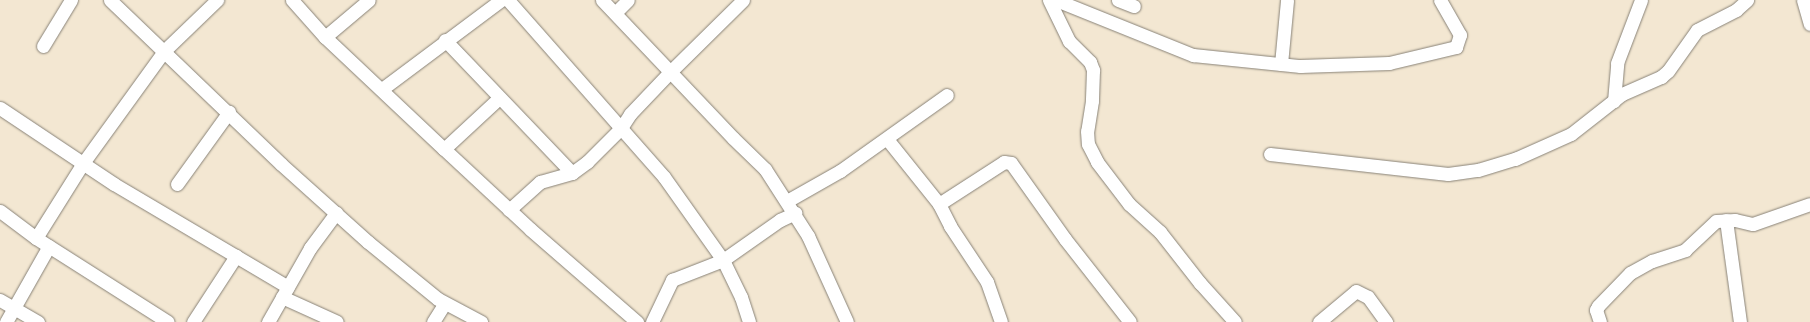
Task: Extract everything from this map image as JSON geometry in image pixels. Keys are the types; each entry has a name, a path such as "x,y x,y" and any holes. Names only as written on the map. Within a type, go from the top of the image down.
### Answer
{"street":[{"path":"43,46 71,0"},
{"path":"110,0 336,213 445,303 481,322"},
{"path":"36,238 83,163 164,51 217,0"},
{"path":"292,0 325,36 509,210 637,322"},
{"path":"325,36 369,0"},
{"path":"382,89 445,40 501,0"},
{"path":"508,0 664,177 723,260 741,297 748,321"},
{"path":"602,0 733,138 765,169 787,201 829,277 847,322"},
{"path":"615,13 628,0"},
{"path":"509,210 540,182 572,173 621,128 630,114 743,0"},
{"path":"1049,0 1069,42 1090,62 1092,70 1092,100 1086,131 1088,144 1097,162 1129,204 1160,232 1200,284 1235,322"},
{"path":"1056,0 1193,55 1281,64 1362,66 1424,56 1456,47 1460,34 1440,0"},
{"path":"1118,0 1134,6"},
{"path":"1281,64 1287,0"},
{"path":"1614,101 1617,63 1641,0"},
{"path":"1270,154 1416,172 1448,174 1478,170 1534,152 1571,134 1632,87 1661,77 1668,71 1697,30 1736,10 1747,0"},
{"path":"1803,0 1810,24"},
{"path":"445,40 572,173"},
{"path":"787,201 840,171 887,139 947,94"},
{"path":"444,149 499,98"},
{"path":"0,108 83,163 236,256 285,292 337,322"},
{"path":"177,184 229,112"},
{"path":"887,139 939,204 950,226 987,282 1001,322"},
{"path":"939,204 1004,162 1012,163 1065,239 1130,322"},
{"path":"1595,319 1598,306 1630,273 1652,261 1685,250 1709,226 1726,220 1753,224 1810,204"},
{"path":"0,211 36,238 168,322"},
{"path":"268,322 310,248 336,213"},
{"path":"652,322 672,280 723,260 780,220 794,213"},
{"path":"1726,220 1740,322"},
{"path":"6,322 49,246"},
{"path":"193,322 236,256"},
{"path":"1319,322 1356,291 1368,297 1386,322"},
{"path":"0,300 12,309 38,322"},
{"path":"433,322 445,303"}]}
